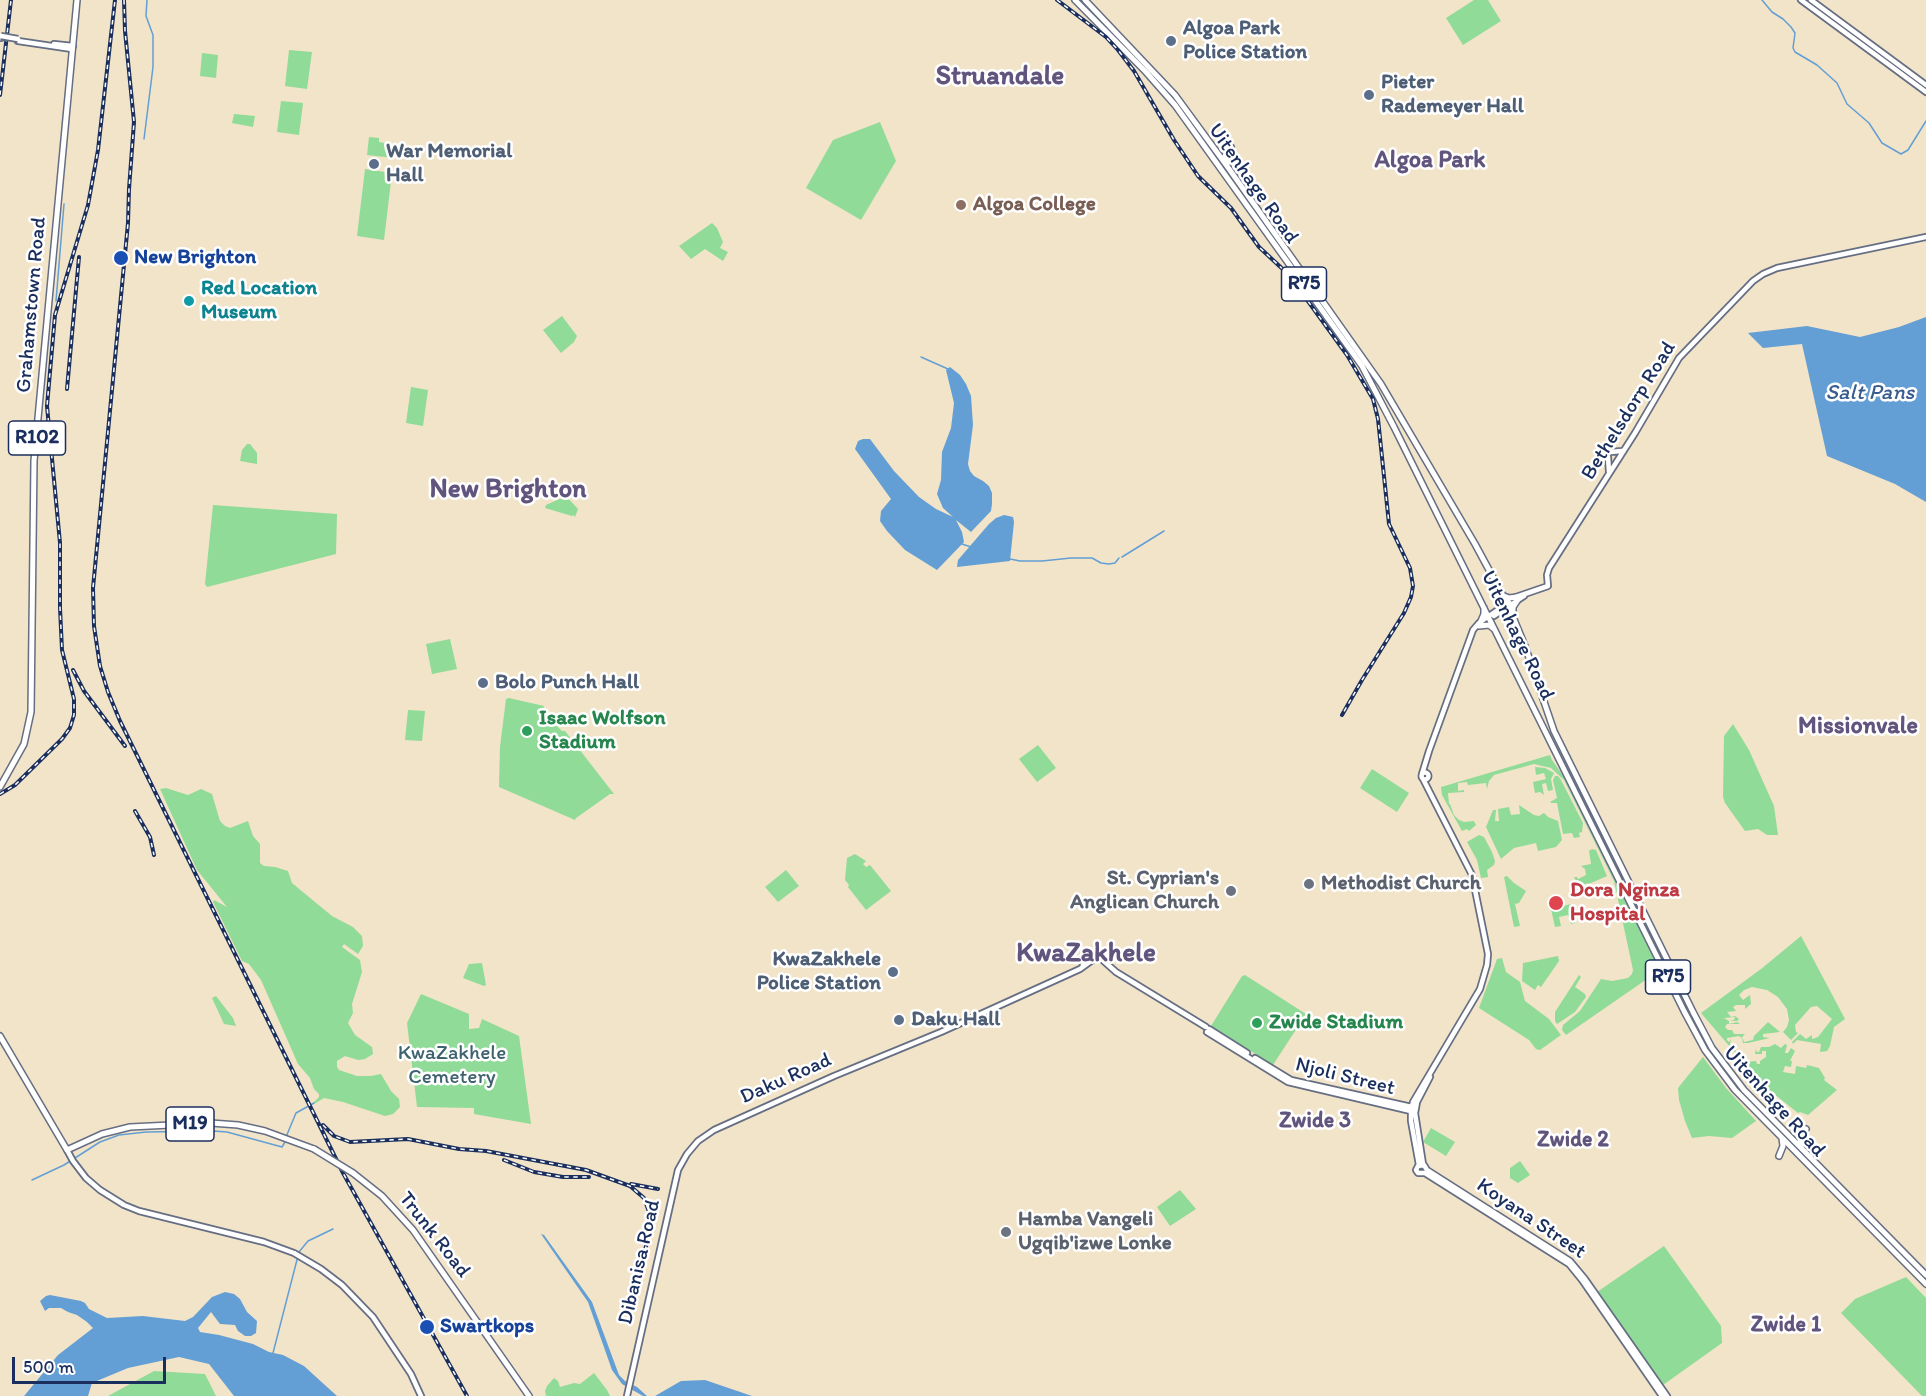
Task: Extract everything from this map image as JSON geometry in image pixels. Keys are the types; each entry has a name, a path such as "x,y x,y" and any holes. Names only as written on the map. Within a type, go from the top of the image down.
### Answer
{"main road":[{"name":"Grahamstown Road","path":"0,787 24,744 31,712 34,461 77,0"},
{"name":"Uitenhage Road","path":"1075,0 1151,77 1175,105 1362,366 1379,395 1711,1059 1731,1085 1781,1137 1799,1150 1926,1275"},
{"name":"Uitenhage Road","path":"1084,0 1175,95 1366,360 1508,604 1554,730 1715,1053 1739,1084 1799,1150 1926,1284"},
{"path":"1801,0 1926,92"},
{"path":"1812,0 1926,85"},
{"path":"1,37 72,48"},
{"path":"1227,166 1225,156 1231,147"},
{"name":"Bethelsdorp Road","path":"1480,623 1529,592 1548,586 1549,568 1625,449 1679,358 1759,276 1784,267 1926,237"},
{"path":"1607,477 1610,465 1609,455 1625,449"},
{"path":"1503,595 1517,599 1513,607 1513,614"},
{"path":"1411,1118 1400,1106 1415,1096 1433,1069 1480,989 1488,965 1488,954 1472,875 1430,793 1425,776 1427,758 1473,630 1480,623 1484,614 1484,606"},
{"path":"1480,623 1496,630"},
{"name":"Njoli Street","path":"1096,956 1288,1082 1413,1109"},
{"name":"Daku Road","path":"687,1154 698,1141 714,1130 860,1064 906,1046 1002,1000 1079,967 1096,956"},
{"path":"0,1036 73,1161 86,1178 100,1190 124,1205 264,1242 303,1258 342,1285 364,1306 411,1374 421,1396"},
{"path":"1421,1165 1413,1109 1433,1069"},
{"path":"1415,1096 1411,1118 1421,1165 1426,1172 1420,1174 1416,1168 1421,1165"},
{"name":"Trunk Road","path":"67,1150 111,1131 130,1127 211,1123 238,1125 265,1131 314,1149 353,1173 382,1196 397,1212 422,1243 529,1396"},
{"path":"1781,1137 1783,1146 1781,1154 1790,1150 1799,1150 1800,1138 1806,1129"},
{"path":"59,1138 69,1144 85,1141"},
{"name":"Dibanisa Road","path":"628,1394 677,1176 687,1154"},
{"name":"Koyana Street","path":"1426,1172 1569,1264 1662,1396"},
{"name":"Koyana Street","path":"1426,1172 1570,1262 1585,1279 1667,1396"}],"green space":[{"path":"1474,0 1488,0 1501,21 1463,45 1446,18"},
{"path":"289,50 312,52 307,89 285,86"},
{"path":"202,53 218,55 216,78 200,76"},
{"path":"281,101 303,103 299,135 277,132"},
{"path":"234,114 255,116 253,127 232,123"},
{"path":"880,122 896,161 861,220 806,188 833,140"},
{"path":"369,137 379,138 379,142 396,145 394,158 367,155"},
{"path":"365,169 392,173 384,240 357,236"},
{"path":"712,223 717,228 723,242 720,248 728,252 723,261 705,249 691,259 679,246"},
{"path":"562,316 577,336 574,342 561,353 543,330"},
{"path":"411,387 428,390 423,426 406,423"},
{"path":"250,444 257,453 257,464 240,461 242,450"},
{"path":"566,496 578,509 575,517 545,508 546,505"},
{"path":"213,505 337,514 336,554 207,587 205,584"},
{"path":"450,639 457,669 432,674 426,644"},
{"path":"506,699 544,706 543,710 553,720 555,718 560,724 558,727 565,731 614,794 610,794 575,820 499,787 500,747"},
{"path":"408,710 425,711 422,741 405,740"},
{"path":"1733,724 1749,750 1774,806 1778,835 1767,835 1758,829 1745,831 1725,803 1723,797 1724,736"},
{"path":"1038,745 1056,768 1037,782 1019,759"},
{"path":"1550,755 1562,774 1660,970 1566,1035 1562,1030 1563,1025 1580,1011 1601,979 1612,981 1628,978 1633,970 1614,881 1564,780 1551,768 1534,764 1494,775 1487,789 1486,783 1468,785 1467,782 1458,783 1458,791 1464,790 1464,792 1448,793 1449,804 1459,820 1474,821 1476,825 1469,831 1467,829 1462,831 1442,795 1441,787"},
{"path":"1535,767 1545,768 1554,773 1551,779 1553,790 1548,791 1546,783 1542,784 1544,795 1540,792 1535,793 1533,782 1546,779 1544,773 1536,775"},
{"path":"1372,769 1409,793 1397,812 1360,788"},
{"path":"1555,776 1561,780 1583,823 1582,832 1579,833 1580,837 1574,838 1572,833 1563,834 1557,803 1550,802 1557,798 1553,780"},
{"path":"166,788 188,795 201,789 212,794 220,821 225,826 230,828 248,821 253,836 260,844 260,863 288,871 292,883 332,916 353,927 362,936 363,946 358,954 344,944 342,947 360,960 362,972 352,1004 353,1013 348,1023 355,1035 372,1047 373,1054 358,1060 345,1056 337,1061 337,1067 339,1070 357,1076 381,1074 391,1091 399,1099 400,1107 393,1114 385,1116 324,1098 314,1104 319,1094 314,1089 310,1078 298,1064 261,980 249,964 242,961 213,902 214,900 227,907 197,870 160,789"},
{"path":"1519,805 1534,815 1539,816 1544,813 1558,821 1562,840 1556,847 1538,851 1536,843 1514,848 1501,859 1486,827 1493,810 1496,810 1495,821 1499,821 1498,809 1509,807 1511,815 1520,814"},
{"path":"1479,835 1484,837 1495,861 1494,865 1487,870 1488,877 1481,878 1477,860 1467,842"},
{"path":"1596,850 1607,876 1591,883 1578,885 1574,877 1578,879 1586,875 1585,869 1581,866 1591,864 1589,851"},
{"path":"855,854 866,861 863,864 866,867 870,865 891,891 866,910 845,880 847,858"},
{"path":"786,870 799,886 778,902 765,887"},
{"path":"1507,876 1526,891 1519,903 1515,904 1520,926 1514,927 1504,877"},
{"path":"1571,904 1575,923 1571,924 1568,915 1559,917 1561,926 1555,927 1551,909"},
{"path":"1801,936 1845,1019 1834,1027 1827,1051 1820,1052 1821,1044 1797,1040 1793,1044 1792,1042 1800,1034 1806,1039 1812,1035 1812,1039 1818,1037 1832,1019 1817,1006 1811,1007 1795,1025 1798,1033 1791,1040 1783,1032 1789,1020 1787,1009 1778,997 1767,990 1752,987 1744,990 1739,995 1743,1000 1750,995 1751,1004 1745,1009 1745,1005 1736,1005 1733,1007 1736,1011 1727,1012 1731,1017 1735,1016 1739,1019 1730,1021 1735,1017 1724,1018 1729,1021 1725,1027 1732,1030 1734,1034 1745,1034 1742,1037 1744,1042 1753,1040 1768,1022 1780,1032 1763,1034 1763,1037 1770,1038 1748,1043 1743,1043 1739,1036 1727,1038 1729,1042 1731,1039 1730,1044 1733,1047 1735,1045 1735,1050 1742,1057 1744,1056 1746,1062 1756,1061 1760,1064 1760,1061 1766,1057 1766,1051 1762,1051 1762,1054 1755,1054 1756,1049 1759,1052 1761,1047 1775,1044 1781,1048 1785,1044 1787,1045 1785,1053 1788,1053 1791,1048 1795,1051 1790,1061 1792,1061 1791,1067 1785,1066 1783,1072 1795,1074 1796,1066 1806,1068 1807,1065 1819,1068 1824,1080 1837,1090 1808,1115 1798,1113 1743,1066 1743,1062 1701,1013"},
{"path":"1558,956 1559,961 1541,987 1538,985 1535,990 1522,981 1523,963"},
{"path":"1502,958 1506,972 1520,982 1525,1001 1549,1019 1561,1035 1540,1050 1536,1049 1529,1040 1479,1008 1497,959"},
{"path":"482,963 486,985 463,978 469,964"},
{"name":"Zwide Stadium","path":"1245,975 1306,1014 1273,1065 1211,1026 1242,976"},
{"path":"1579,975 1581,977 1575,987 1586,997 1575,1012 1557,1024 1555,1012"},
{"name":"KwaZakhele Cemetery","path":"421,994 469,1014 469,1029 479,1028 482,1019 519,1036 531,1124 474,1114 474,1108 417,1107 407,1023"},
{"path":"216,996 233,1018 236,1026 224,1024 212,998"},
{"path":"1703,1057 1726,1088 1756,1121 1732,1138 1709,1136 1692,1138 1685,1121 1678,1088"},
{"path":"1431,1128 1455,1142 1446,1156 1423,1142"},
{"path":"1520,1161 1530,1175 1518,1183 1510,1178 1510,1168"},
{"path":"1180,1190 1196,1209 1170,1226 1157,1207"},
{"path":"1664,1246 1721,1326 1722,1343 1663,1385 1597,1292"},
{"path":"1906,1277 1926,1298 1926,1396 1922,1396 1841,1313 1855,1299"},
{"path":"154,1371 205,1374 216,1396 108,1396"},
{"path":"594,1373 610,1396 546,1396 547,1386 554,1378 560,1387 574,1383 580,1384"}],"water":[{"name":"Salt Pans","path":"1926,317 1926,502 1895,484 1827,456 1802,344 1763,348 1748,333 1807,326 1860,337"},
{"path":"950,367 960,375 971,396 973,425 968,464 974,476 989,486 992,493 992,504 991,511 971,532 956,520 964,542 937,570 905,550 880,521 881,511 891,499 855,449 858,441 870,439 894,471 919,497 953,517 943,508 937,494 941,480 942,452 951,428 954,403 946,370"},
{"path":"1004,515 1013,517 1014,522 1010,561 957,567 958,560 989,524"},
{"path":"541,1234 592,1302 619,1375 647,1396 622,1384 612,1370 588,1302"},
{"path":"225,1292 234,1294 240,1299 247,1312 257,1321 256,1333 245,1336 238,1331 235,1325 220,1324 211,1312 198,1328 200,1332 253,1344 269,1352 283,1355 304,1366 337,1396 234,1396 209,1364 179,1357 128,1368 92,1383 88,1396 24,1396 58,1355 93,1328 77,1315 61,1308 49,1308 45,1311 40,1301 46,1296 81,1301 89,1309 107,1318 143,1316 185,1321 193,1317 212,1297"},
{"path":"705,1380 752,1396 655,1396 681,1381"}],"waterway":[{"path":"144,139 153,67 153,35 146,16 147,0"},
{"path":"1762,0 1795,33 1793,48 1795,52 1817,65 1837,83 1847,104 1869,123 1882,143 1901,154 1908,150 1926,121"},
{"path":"56,301 64,204"},
{"path":"921,357 948,369"},
{"path":"1122,557 1164,531"},
{"path":"962,544 971,547"},
{"path":"1010,559 1042,561 1092,558 1109,564 1115,563 1119,558"},
{"path":"286,1137 296,1113 314,1103"},
{"path":"32,1180 64,1165 100,1142 119,1135 146,1132 213,1131 227,1132 282,1147 285,1142"},
{"path":"273,1353 299,1252 308,1241 333,1229"}],"railway":[{"path":"0,95 11,0"},
{"path":"0,794 15,785 62,739 70,728 74,715 74,699 62,650 60,543 47,406 55,315 88,205 98,150 115,0"},
{"path":"124,0 134,122 128,223 93,588 94,626 100,666 120,721 343,1173 467,1396"},
{"path":"1057,0 1106,37 1118,50 1134,71 1198,176 1231,208 1259,247 1289,275 1347,355 1373,399 1378,419 1389,524 1410,568 1413,586 1404,613 1342,715"},
{"path":"67,389 79,257"},
{"path":"73,670 84,691 125,746"},
{"path":"135,811 150,837 154,855"},
{"path":"323,1125 334,1136 350,1142 408,1139 459,1149 486,1151 586,1170 630,1186 644,1198 651,1217 639,1278"},
{"path":"504,1160 534,1172 563,1177 589,1177"},
{"path":"631,1184 658,1189"}],"place":[{"name":"Algoa Park Police Station","path":"1171,41"},
{"name":"Pieter Rademeyer Hall","path":"1369,95"},
{"name":"War Memorial Hall","path":"374,164"},
{"name":"Algoa College","path":"961,205"},
{"name":"New Brighton","path":"121,258"},
{"name":"Red Location Museum","path":"189,301"},
{"name":"Bolo Punch Hall","path":"483,683"},
{"name":"Isaac Wolfson Stadium","path":"527,731"},
{"name":"Methodist Church","path":"1309,884"},
{"name":"St. Cyprian's Anglican Church","path":"1231,891"},
{"name":"Dora Nginza Hospital","path":"1556,903"},
{"name":"KwaZakhele Police Station","path":"893,972"},
{"name":"Daku Hall","path":"899,1020"},
{"name":"Zwide Stadium","path":"1257,1023"},
{"name":"Hamba Vangeli Ugqib'izwe Lonke","path":"1006,1232"},
{"name":"Swartkops","path":"427,1327"}],"district":[{"name":"Struandale","path":"1000,77"},
{"name":"Algoa Park","path":"1430,161"},
{"name":"New Brighton","path":"508,490"},
{"name":"Missionvale","path":"1858,727"},
{"name":"KwaZakhele","path":"1086,954"},
{"name":"Zwide 3","path":"1315,1121"},
{"name":"Zwide 2","path":"1573,1140"},
{"name":"Zwide 1","path":"1786,1325"}]}
